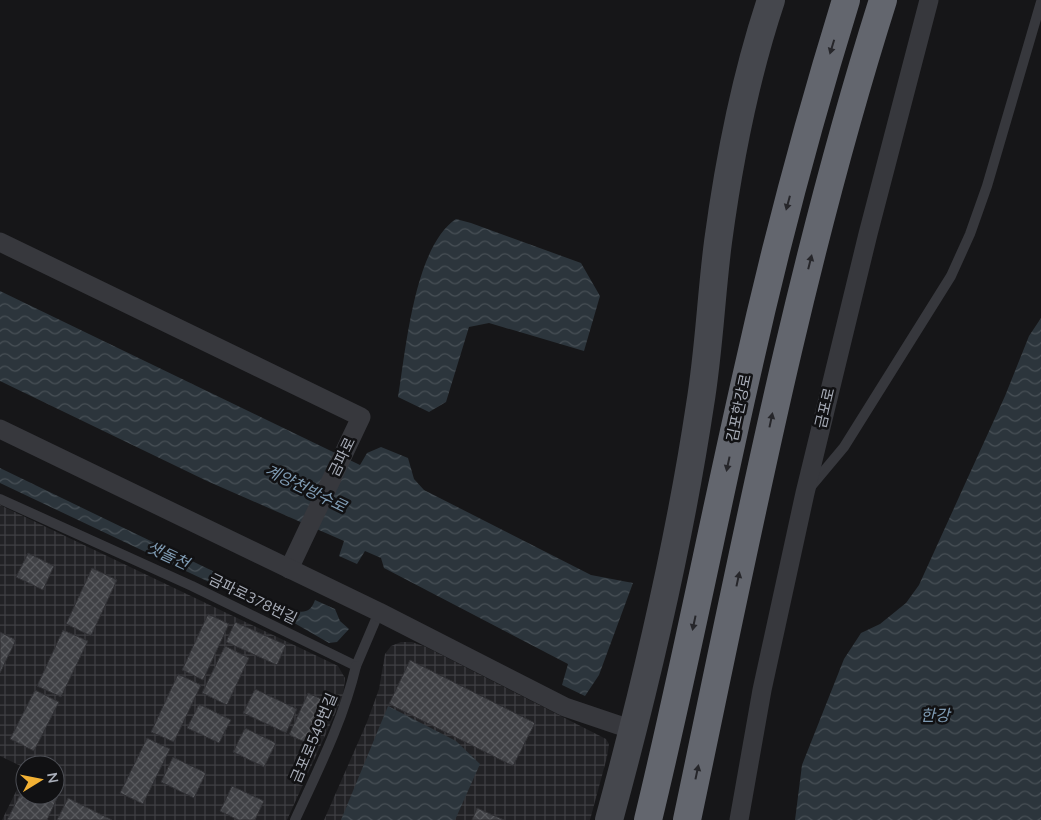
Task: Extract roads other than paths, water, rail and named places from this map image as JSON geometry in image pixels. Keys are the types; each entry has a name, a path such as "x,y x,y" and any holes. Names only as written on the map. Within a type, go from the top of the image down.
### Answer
{"highway":[{"name":"김포한강로","path":"648,820 675,710 749,364 812,111 846,0"},
{"path":"687,820 780,379 854,93 883,0"}],"main road":[{"path":"608,820 633,730 672,556 700,404 718,243 738,126 756,44 771,0"}],"street":[{"name":"금포로","path":"739,820 762,690 805,493 868,234 929,0"},
{"name":"금파로","path":"0,242 361,417 291,562"},
{"path":"0,429 291,562 379,612 566,707 633,730"}],"lane":[{"path":"805,493 826,471 844,447 951,276 970,234 987,186 1041,2"},
{"name":"금파로378번길","path":"0,499 192,586 356,666"},
{"path":"356,666 379,612"},
{"name":"금포로549번길","path":"295,820 338,726 356,666"}],"water":[{"path":"456,219 581,263 600,296 584,351 489,323 469,327 446,402 429,412 398,397 409,327 421,275 430,252 442,233"},
{"name":"계양천방수로","path":"0,291 360,465 367,453 381,447 408,458 414,479 424,490 591,575 633,583 599,675 585,696 562,685 568,664 384,568 381,558 365,551 357,564 339,556 344,541 207,481 0,381"},
{"name":"한강","path":"1041,318 1041,820 795,820 802,765 844,659 861,633 880,624 906,603 919,585 1005,396 1029,336"},
{"name":"샛돌천","path":"0,468 295,611 302,612 308,610 312,607 315,600 335,609 340,621 349,629 337,642 329,643 289,620 0,483"},
{"path":"388,706 456,741 480,764 455,820 341,820"}]}
